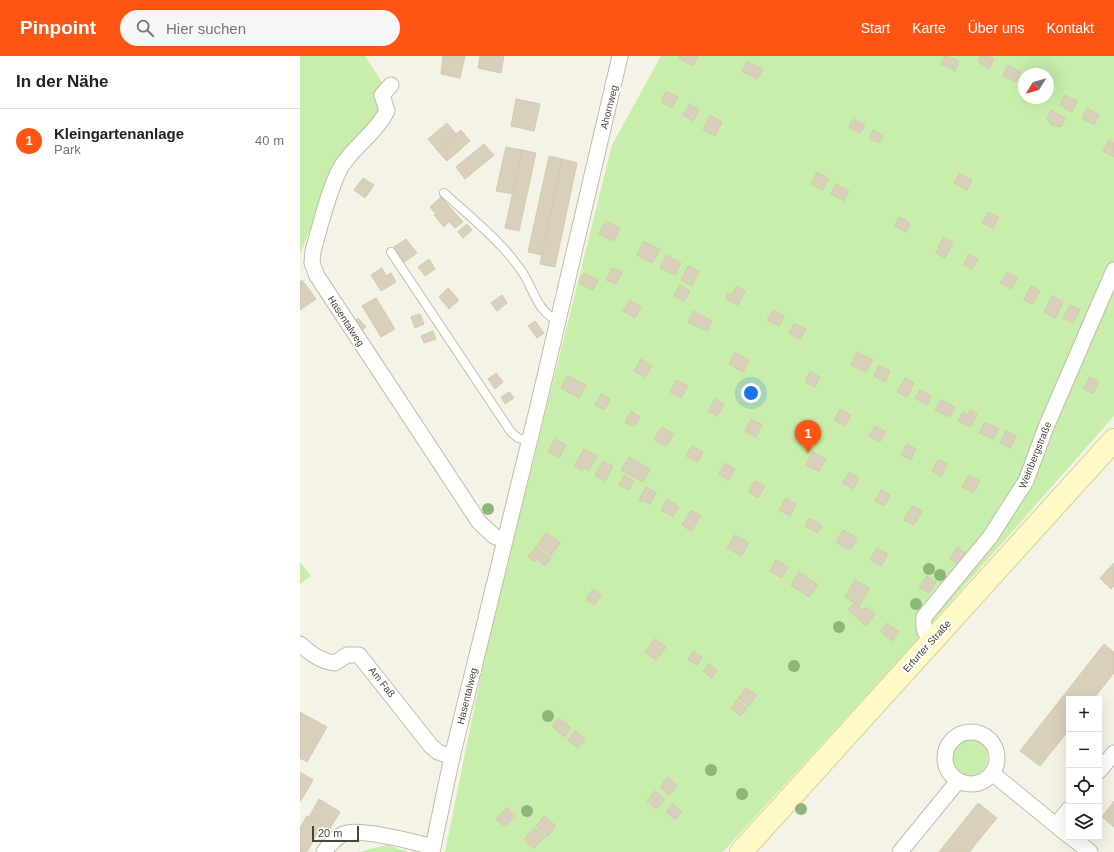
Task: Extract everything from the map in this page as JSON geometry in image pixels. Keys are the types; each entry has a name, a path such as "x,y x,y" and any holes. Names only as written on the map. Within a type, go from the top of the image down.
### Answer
{"main road":[{"name":"Erfurter Straße","path":"740,852 1114,440"}],"street":[{"name":"Ahornweg","path":"596,157 620,56"},
{"name":"Hasentalweg","path":"391,85 382,95 387,110 382,121 352,153 341,168 313,251 312,263 322,283 479,522 494,536 504,540"},
{"name":"Hasentalweg","path":"432,849 452,757 558,321 596,157"},
{"name":"Weinbergstraße","path":"932,641 926,635 923,627 924,617 990,536 1026,482 1046,427 1114,270"},
{"name":"Am Faß","path":"300,644 311,654 326,662 335,663 347,655 359,655 431,746 438,752 452,757"},
{"path":"968,732 981,734 992,742 995,748 996,758 992,773 981,782 975,783 958,780 953,777 946,766 945,752 951,741 956,736 968,732"},
{"path":"1102,768 1114,753"},
{"path":"992,773 1066,833"},
{"path":"900,852 958,780"},
{"path":"1056,825 1066,813"},
{"path":"324,852 335,839 347,833 360,832 432,849"},
{"path":"1075,840 1090,852"}],"lane":[{"path":"444,193 496,240 523,273 542,308 550,317 558,321"},
{"path":"390,252 511,432 518,438 529,441"}],"green space":[{"path":"300,56 365,56 383,84 374,95 381,113 339,161 300,254"},
{"path":"661,56 1114,56 1114,416 916,641 723,852 445,852 485,655 612,145"},
{"path":"300,562 311,576 300,584"},
{"path":"969,738 979,741 985,747 988,757 985,767 979,773 969,776 959,773 953,767 950,757 953,747 959,741"},
{"path":"387,845 408,852 358,852"}],"building":[{"path":"443,56 465,56 460,78 441,74"},
{"path":"480,56 504,56 501,73 478,68"},
{"path":"680,56 698,57 692,66 679,58"},
{"path":"945,56 959,61 955,71 941,64"},
{"path":"980,56 994,58 989,68 978,62"},
{"path":"747,61 763,69 757,79 742,71"},
{"path":"1008,65 1018,70 1018,78 1016,82 1003,76"},
{"path":"666,91 678,97 672,108 661,102"},
{"path":"1065,95 1077,101 1072,112 1060,105"},
{"path":"516,99 540,104 534,131 511,126"},
{"path":"690,104 699,110 693,121 683,115"},
{"path":"1087,108 1099,115 1094,125 1082,118"},
{"path":"1051,110 1065,118 1061,127 1052,125 1047,119"},
{"path":"710,115 722,122 715,136 703,129"},
{"path":"853,119 865,125 860,133 849,127"},
{"path":"447,123 456,134 437,150 428,139"},
{"path":"461,130 470,141 447,161 437,150"},
{"path":"873,130 883,136 879,143 869,138"},
{"path":"1109,140 1114,143 1114,157 1103,151"},
{"path":"484,144 494,155 465,179 456,167"},
{"path":"506,147 522,150 513,194 496,191"},
{"path":"522,150 536,153 519,231 505,228"},
{"path":"549,156 562,159 542,255 528,252"},
{"path":"562,159 577,163 555,267 540,264"},
{"path":"817,172 829,179 822,190 811,184"},
{"path":"959,173 972,180 967,190 954,183"},
{"path":"363,178 374,185 365,198 354,190"},
{"path":"836,184 849,191 844,201 831,194"},
{"path":"441,197 463,222 455,228 449,222 444,227 434,215 436,214 430,207"},
{"path":"988,212 999,217 993,228 982,223"},
{"path":"899,217 910,223 906,232 895,226"},
{"path":"606,221 620,228 614,241 599,234"},
{"path":"467,224 472,230 463,238 458,232"},
{"path":"943,237 953,242 945,258 936,253"},
{"path":"406,239 417,253 404,262 394,247"},
{"path":"644,241 660,250 652,263 637,255"},
{"path":"969,254 978,259 972,269 964,265"},
{"path":"666,255 681,263 675,275 660,268"},
{"path":"429,259 435,269 425,276 418,267"},
{"path":"688,266 699,271 692,286 681,280"},
{"path":"382,268 386,276 391,273 396,282 381,291 371,275"},
{"path":"612,268 622,272 616,284 606,280"},
{"path":"1007,272 1018,278 1011,289 1000,283"},
{"path":"584,273 598,280 593,290 579,283"},
{"path":"302,280 316,299 300,310 300,282"},
{"path":"680,285 690,291 684,301 674,296"},
{"path":"736,286 745,291 738,305 726,299 728,293 732,295"},
{"path":"1031,286 1040,291 1032,304 1024,299"},
{"path":"448,288 459,300 449,309 439,297"},
{"path":"502,295 507,303 497,311 491,303"},
{"path":"1052,296 1063,302 1055,318 1044,312"},
{"path":"376,298 395,329 381,337 362,306"},
{"path":"630,300 641,307 635,318 623,311"},
{"path":"1070,305 1080,310 1073,323 1063,318"},
{"path":"773,310 784,316 779,326 767,320"},
{"path":"693,311 712,321 707,331 688,322"},
{"path":"420,314 424,324 415,328 411,317"},
{"path":"358,318 366,327 360,331 353,323"},
{"path":"535,321 544,333 537,338 528,326"},
{"path":"794,323 806,329 800,339 789,333"},
{"path":"433,331 436,339 424,343 421,336"},
{"path":"735,352 749,360 743,372 729,364"},
{"path":"857,352 873,360 866,372 851,365"},
{"path":"641,359 652,366 645,377 634,371"},
{"path":"879,365 890,371 885,382 874,376"},
{"path":"810,372 820,377 815,387 805,382"},
{"path":"496,373 503,382 495,389 488,379"},
{"path":"567,376 586,385 579,398 561,388"},
{"path":"1090,377 1099,382 1093,394 1083,388"},
{"path":"905,378 914,383 907,397 897,392"},
{"path":"676,380 688,386 681,398 670,392"},
{"path":"920,390 931,396 927,405 915,398"},
{"path":"509,392 514,398 505,404 501,397"},
{"path":"601,394 610,399 604,410 595,405"},
{"path":"715,399 724,404 717,416 708,411"},
{"path":"941,400 955,407 950,417 935,410"},
{"path":"840,409 851,415 845,426 834,420"},
{"path":"970,410 977,414 971,427 958,421 963,412 968,415"},
{"path":"631,411 640,417 634,427 625,422"},
{"path":"751,419 762,425 756,437 745,431"},
{"path":"985,422 999,429 993,439 979,433"},
{"path":"875,426 886,432 880,442 869,436"},
{"path":"662,427 674,434 666,446 654,439"},
{"path":"1006,431 1016,436 1010,448 1000,443"},
{"path":"555,439 566,445 559,458 548,452"},
{"path":"907,444 916,449 911,460 901,455"},
{"path":"692,446 703,452 698,462 686,456"},
{"path":"584,449 597,456 589,470 584,468 582,471 574,466"},
{"path":"813,452 826,459 819,471 806,465"},
{"path":"629,457 650,469 643,482 621,470"},
{"path":"938,460 947,464 941,476 932,471"},
{"path":"603,461 613,466 605,481 595,475"},
{"path":"725,463 735,469 728,480 719,474"},
{"path":"849,472 859,478 853,489 843,483"},
{"path":"624,475 634,481 629,490 619,485"},
{"path":"969,475 980,481 973,493 962,487"},
{"path":"755,481 765,486 758,498 748,492"},
{"path":"646,487 656,493 650,504 639,500"},
{"path":"881,490 890,495 884,506 875,501"},
{"path":"786,498 796,504 790,516 779,510"},
{"path":"667,499 679,507 673,517 661,510"},
{"path":"912,506 922,511 914,525 904,520"},
{"path":"691,510 701,516 691,531 682,525"},
{"path":"809,518 822,526 817,533 805,526"},
{"path":"843,530 857,538 850,550 836,542"},
{"path":"546,533 560,543 551,555 537,545"},
{"path":"735,535 749,543 741,556 727,548"},
{"path":"536,547 551,558 545,566 537,559 534,562 528,557"},
{"path":"957,547 965,553 958,564 950,559"},
{"path":"877,548 888,554 881,566 870,559"},
{"path":"776,560 788,567 782,578 770,571"},
{"path":"1114,563 1114,586 1111,589 1100,578"},
{"path":"799,572 818,585 809,597 791,585"},
{"path":"927,576 936,582 929,593 919,587"},
{"path":"855,580 869,588 860,605 845,597"},
{"path":"593,589 601,596 594,605 586,599"},
{"path":"854,603 862,609 856,617 848,610"},
{"path":"866,607 875,614 866,626 857,618"},
{"path":"887,623 899,632 892,641 880,631"},
{"path":"655,639 666,647 656,660 645,652"},
{"path":"1104,644 1114,652 1114,673 1095,696 1066,696 1066,734 1040,766 1020,751"},
{"path":"693,651 702,657 697,665 688,659"},
{"path":"709,664 717,670 712,678 703,671"},
{"path":"746,688 757,695 749,706 738,698"},
{"path":"737,700 747,708 741,716 731,708"},
{"path":"300,712 327,727 307,762 300,758"},
{"path":"559,718 571,728 564,737 552,726"},
{"path":"575,731 585,739 578,748 568,740"},
{"path":"300,772 313,780 300,802"},
{"path":"668,777 677,785 669,795 660,787"},
{"path":"655,791 665,799 656,809 647,801"},
{"path":"319,799 340,812 329,830 309,817"},
{"path":"1114,801 1114,827 1102,817"},
{"path":"978,803 997,818 969,852 939,852"},
{"path":"672,804 682,812 676,820 666,812"},
{"path":"507,807 516,816 505,827 496,819"},
{"path":"307,816 322,825 307,852 300,852 300,828"},
{"path":"544,816 556,826 548,836 536,826"},
{"path":"534,828 545,836 534,849 524,840"}],"place":[{"name":"Kleingartenanlage","path":"808,453"}]}
